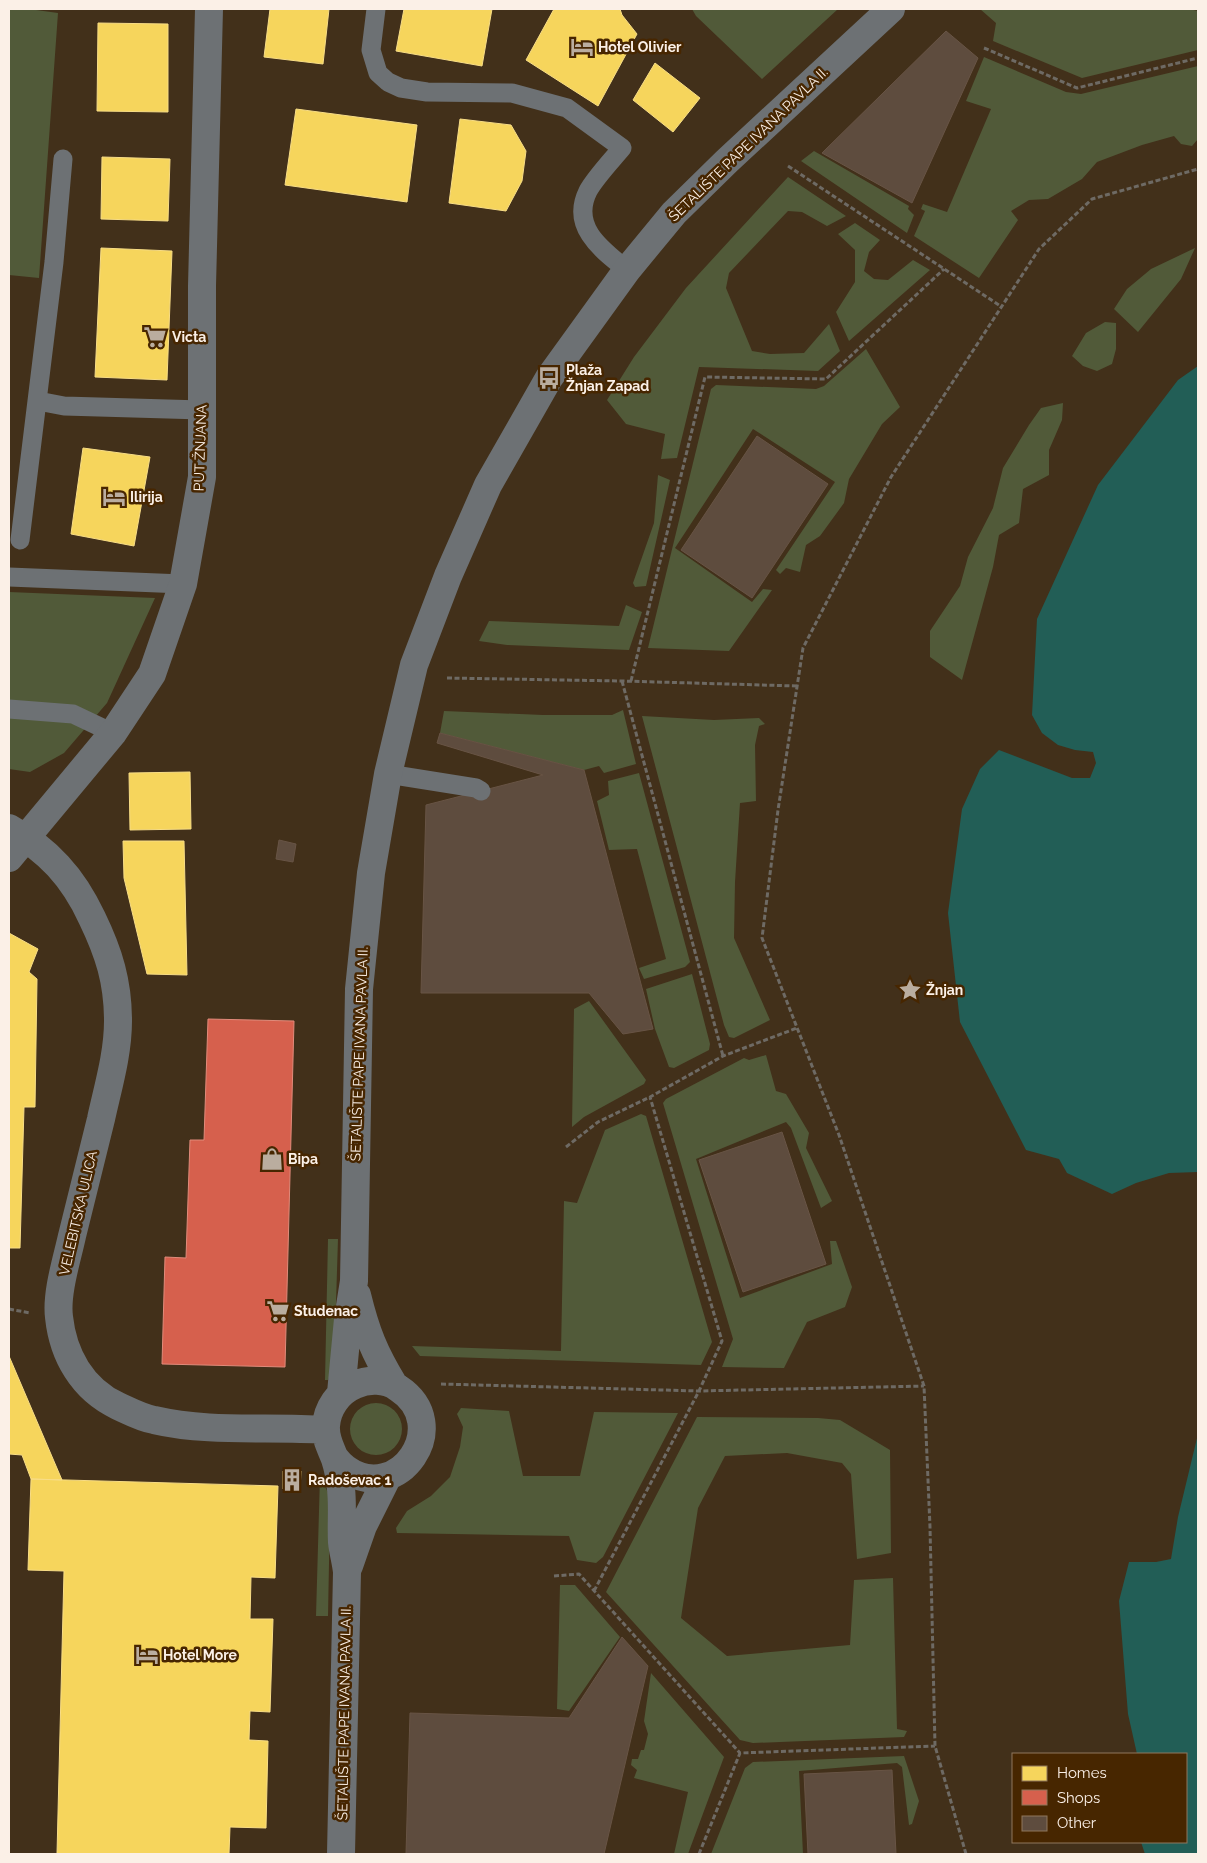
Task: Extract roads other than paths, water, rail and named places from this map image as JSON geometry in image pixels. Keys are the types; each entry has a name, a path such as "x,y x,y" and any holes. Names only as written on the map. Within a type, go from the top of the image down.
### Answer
{"street":[{"name":"PUT ŽNJANA","path":"14,841 113,733 152,674 183,584 202,477 202,286 209,9"},
{"name":"ŠETALIŠTE PAPE IVANA PAVLA II.","path":"341,1854 347,1572 342,1543 341,1490 335,1458 328,1445 326,1430 327,1417 332,1404 341,1393 348,1319 354,1281 359,989 371,872 388,774 414,665 448,576 488,485 549,378 627,270 674,213 727,160 891,9"},
{"name":"VELEBITSKA ULICA","path":"14,841 63,869 84,900 106,948 116,984 118,1023 113,1070 62,1276 58,1314 64,1345 77,1371 94,1391 116,1405 152,1420 190,1426 326,1430"},
{"name":"ŠETALIŠTE PAPE IVANA PAVLA II.","path":"347,1572 370,1511 388,1476 402,1469 412,1459 420,1446 422,1431 421,1416 415,1403 406,1392 394,1385 379,1360 366,1332 354,1281"},
{"path":"341,1393 353,1385 366,1381 380,1381 394,1385"},
{"path":"335,1458 346,1469 359,1476 374,1478 388,1476"}],"lane":[{"path":"376,9 371,50 378,73 388,82 401,88 427,92 512,94 567,108 622,148 588,191 582,215 589,236 606,254 627,270"},
{"path":"20,540 54,262 63,159"},
{"path":"38,400 64,406 202,410"},
{"path":"9,577 183,584"},
{"path":"9,709 73,714 113,733"},
{"path":"388,774 476,788 481,791"}],"water":[{"path":"1198,366 1198,1172 1169,1173 1136,1183 1112,1194 1067,1173 1059,1159 1026,1150 960,1022 948,913 962,809 980,769 999,750 1072,778 1090,778 1096,763 1093,752 1075,750 1058,745 1042,733 1032,715 1037,619 1098,485 1178,380"},
{"path":"1198,1434 1198,1854 1145,1854 1141,1843 1187,1843 1187,1753 1137,1753 1128,1714 1119,1601 1129,1562 1156,1562 1171,1559 1178,1517"}],"place":[{"name":"Hotel Olivier","path":"582,47"},
{"name":"Victa","path":"155,337"},
{"name":"Plaža Žnjan Zapad","path":"549,378"},
{"name":"Ilirija","path":"114,497"},
{"name":"Žnjan","path":"910,990"},
{"name":"Bipa","path":"272,1159"},
{"name":"Studenac","path":"278,1311"},
{"name":"Radoševac 1","path":"292,1480"},
{"name":"Hotel More","path":"147,1655"}]}
